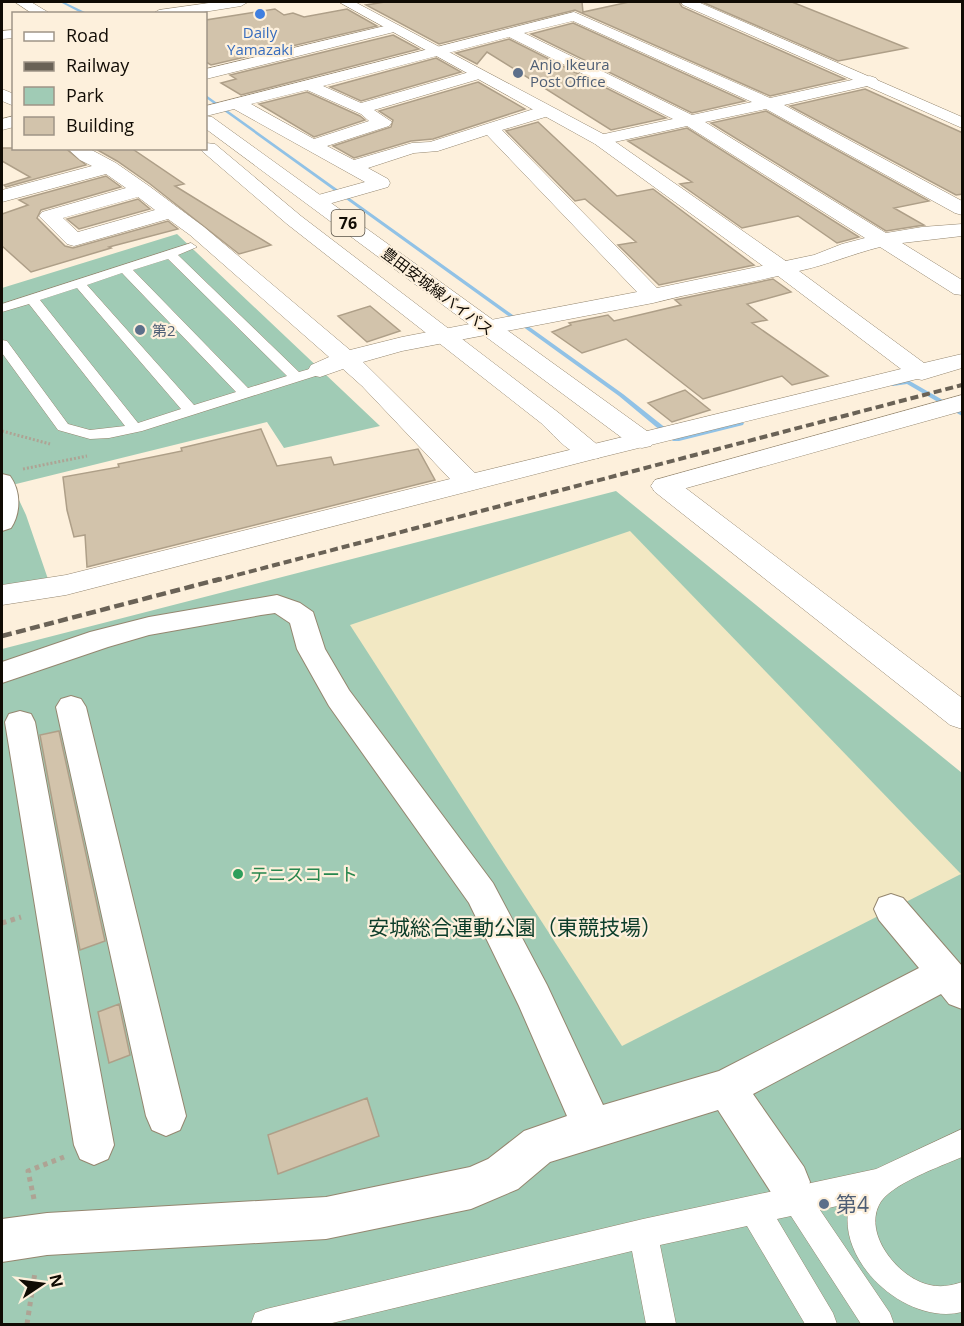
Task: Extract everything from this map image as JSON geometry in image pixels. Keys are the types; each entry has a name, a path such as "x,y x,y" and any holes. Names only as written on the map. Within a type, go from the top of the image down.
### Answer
{"street":[{"path":"173,12 241,2"},
{"path":"346,2 601,140 922,372"},
{"path":"688,2 963,123"},
{"path":"17,8 35,12"},
{"path":"207,111 574,16 768,103 963,209"},
{"path":"207,74 393,28"},
{"path":"510,32 689,120 963,289"},
{"path":"360,109 480,75"},
{"path":"601,140 870,81"},
{"path":"308,84 360,109 383,123 312,145"},
{"path":"236,103 381,183 318,201"},
{"path":"352,167 412,148 432,147 546,111"},
{"name":"豊田安城線バイパス","path":"207,122 642,440"},
{"path":"491,129 653,296"},
{"name":"豊田安城線バイパス","path":"207,147 294,220 445,335 590,452"},
{"path":"82,152 112,158 142,190 170,212 200,244 371,381 470,484"},
{"path":"2,196 112,158"},
{"path":"142,190 49,216 74,240 170,212"},
{"path":"320,370 344,359 445,335 782,269 821,260 849,248 884,240 922,233 963,230"},
{"path":"2,595 66,585 590,452 963,361"},
{"path":"955,411 665,486 963,716"},
{"path":"2,481 6,517 2,523"},
{"path":"2,673 100,639 149,626 277,604 290,609 303,619 311,649 339,698 481,893 534,997 593,1128"},
{"path":"71,707 166,1116"},
{"path":"20,723 94,1145"},
{"path":"21,1238 326,1218 471,1188 503,1173 538,1145 726,1088 954,983 891,909"},
{"path":"726,1088 794,1192"}],"lane":[{"path":"2,308 200,244"},
{"path":"170,254 296,377"},
{"path":"124,268 245,393"},
{"path":"79,283 191,411"},
{"path":"31,298 134,428"},
{"path":"2,344 63,427 70,432 93,435 106,435 134,428 320,370"},
{"path":"266,1324 643,1234 755,1211 794,1192 878,1183 963,1143"},
{"path":"878,1183 867,1197 862,1214 864,1235 872,1256 886,1276 904,1290 926,1300 947,1302 963,1296"},
{"path":"794,1192 879,1324"},
{"path":"755,1211 822,1324"},
{"path":"643,1234 661,1324"}],"path":[{"path":"2,431 56,446"},
{"path":"78,452 88,455"},
{"path":"21,1238 27,1324"}],"green space":[{"name":"第2","path":"177,234 380,426 284,448 267,422 12,485 26,515 49,582 2,592 2,288"},
{"name":"安城総合運動公園（東競技場）","path":"616,491 962,773 962,1324 2,1324 2,649"}],"sand":[{"path":"630,531 961,874 622,1046 350,625"}],"building":[{"path":"385,2 582,2 583,12 629,2 679,2 682,7 845,79 770,96 575,10 439,44 366,5"},
{"path":"702,2 792,2 907,48 838,61"},
{"path":"275,9 284,15 293,13 304,17 347,9 377,26 211,65 207,63 207,20"},
{"path":"573,23 745,101 692,113 531,34"},
{"path":"393,35 419,49 241,95 221,83 236,79 230,75"},
{"path":"509,39 666,118 611,130 487,52 477,64 456,53"},
{"path":"436,58 461,72 361,101 330,87"},
{"path":"478,82 525,109 433,139 411,141 354,158 333,146 391,127 393,120 379,111"},
{"path":"865,89 963,133 963,194 956,195 790,106"},
{"path":"307,92 365,120 314,137 259,104"},
{"path":"766,111 929,201 894,208 924,225 886,231 711,123"},
{"path":"538,122 617,196 653,189 754,265 659,285 618,245 636,242 585,199 575,201 506,131"},
{"path":"687,128 859,237 837,243 798,216 742,228 680,184 692,182 628,141"},
{"path":"2,148 67,150 86,165 6,187 4,185 30,177 2,161"},
{"path":"98,150 134,150 184,184 175,186 271,245 239,254 117,161"},
{"path":"106,176 121,187 41,210 37,218 65,246 73,248 168,221 178,229 109,247 111,248 31,272 2,246 2,214 28,205 19,200"},
{"path":"138,199 150,209 79,229 67,219"},
{"path":"773,279 791,292 747,304 767,320 752,323 828,376 792,385 782,376 703,399 626,339 582,353 552,332 571,325 569,323 608,315 614,321 681,305 675,300"},
{"path":"370,306 400,331 367,342 338,316"},
{"path":"685,390 710,410 672,422 648,403"},
{"path":"261,429 277,466 331,457 334,465 418,449 435,480 87,567 85,535 74,537 67,510 63,477 119,467 118,464 182,451 181,448"},
{"path":"59,731 105,941 80,950 40,735"},
{"path":"119,1004 130,1055 109,1063 98,1012"},
{"path":"367,1098 379,1136 278,1174 268,1135"}],"waterway":[{"path":"62,2 83,12"},
{"path":"207,97 621,395 676,439 740,423"},
{"path":"893,384 908,382 962,414"}],"railway":[{"path":"214,581 962,385"},
{"path":"2,636 220,579"}],"place":[{"name":"Daily Yamazaki","path":"260,14"},
{"name":"Anjo Ikeura Post Office","path":"518,73"},
{"name":"第2","path":"140,330"},
{"name":"テニスコート","path":"238,874"},
{"name":"第4","path":"824,1204"}]}
